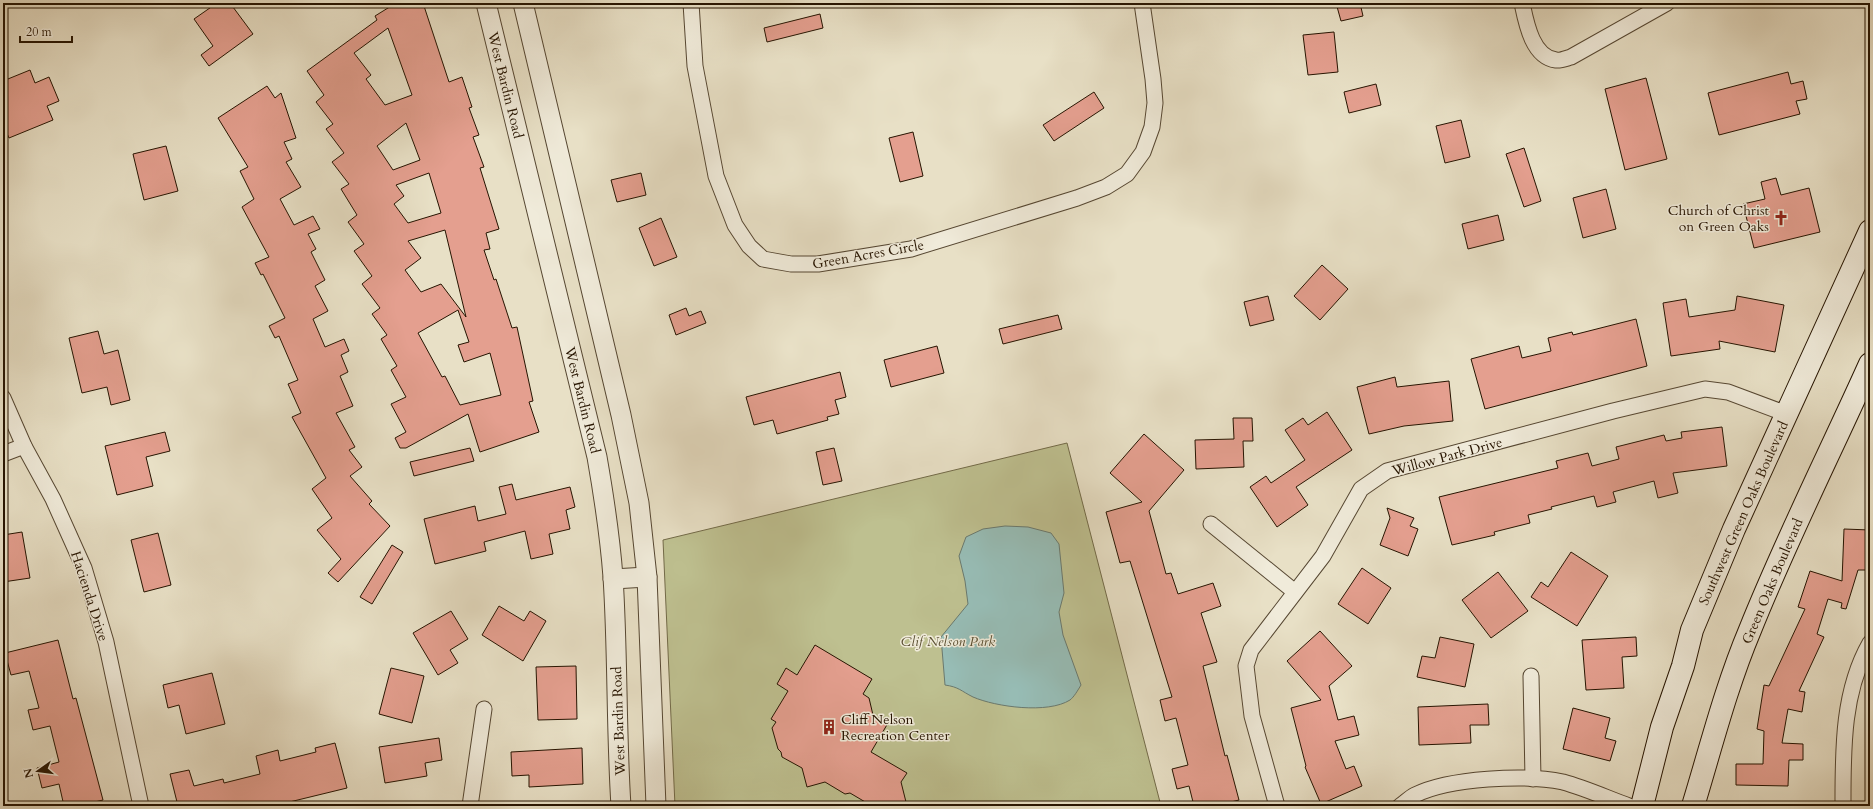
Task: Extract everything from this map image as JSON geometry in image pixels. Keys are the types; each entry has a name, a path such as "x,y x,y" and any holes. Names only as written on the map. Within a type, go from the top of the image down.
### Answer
{"main road":[{"name":"Southwest Green Oaks Boulevard","path":"1642,806 1662,727 1683,666 1692,630 1787,414 1870,231"},
{"name":"Green Oaks Boulevard","path":"1693,806 1722,710 1749,631 1778,562 1870,364"}],"street":[{"name":"West Bardin Road","path":"486,3 596,457 608,521 613,579 618,758 622,806"},
{"path":"523,3 621,415 640,503 647,577 656,806"},
{"name":"Green Acres Circle","path":"691,3 695,66 715,168 735,224 749,246 763,259 791,264 818,264 911,249 1077,198 1106,187 1127,174 1142,152 1152,127 1155,102 1142,3"},
{"path":"1522,3 1534,44 1543,55 1556,60 1571,57 1667,3"},
{"name":"Willow Park Drive","path":"1277,806 1252,716 1246,666 1251,650 1323,556 1361,489 1387,472 1613,411 1705,389 1728,392 1787,414"},
{"name":"Hacienda Drive","path":"3,398 24,446 53,498 84,568 106,642 141,806"},
{"path":"3,454 24,446"},
{"path":"1211,524 1295,592"},
{"path":"613,579 647,577"},
{"path":"1843,806 1844,725 1856,671 1870,643"},
{"path":"1531,676 1533,779"},
{"path":"470,806 484,709"},
{"path":"1400,806 1414,795 1453,783 1488,780 1533,779 1562,782 1629,806"}],"green space":[{"name":"Clif Nelson Park","path":"1067,443 1161,806 675,806 663,540"}],"water":[{"path":"1005,526 1028,527 1051,533 1059,544 1064,593 1059,612 1063,635 1081,685 1070,700 1060,704 1049,707 1022,708 995,704 973,697 957,688 945,685 941,637 968,604 965,581 959,556 966,537 983,529"}],"building":[{"path":"217,3 230,3 253,34 209,66 201,55 213,46 194,19"},
{"path":"396,3 423,3 449,82 462,77 472,107 469,108 479,135 473,137 484,167 480,168 499,229 486,233 490,249 484,250 494,280 496,279 512,328 517,327 533,401 529,402 539,432 480,452 468,414 406,448 400,448 395,438 406,432 391,404 406,397 391,370 397,366 381,339 387,335 372,314 380,308 362,284 372,276 354,251 364,244 348,222 357,215 341,189 349,184 332,162 344,153 326,129 333,124 316,102 324,95 307,71 377,20 375,16","holes":["388,28 412,95 385,105 366,79 371,75 354,53","406,123 420,160 393,170 377,146","429,173 441,213 408,223 394,204 404,196 396,185","445,230 466,317 441,284 421,292 405,270 421,258 408,241","458,310 469,342 458,345 464,362 490,353 501,395 460,405 445,376 442,377 418,333"]},
{"path":"1336,3 1360,3 1363,16 1341,21"},
{"path":"820,14 823,28 767,42 764,28"},
{"path":"1334,32 1338,72 1308,75 1303,35"},
{"path":"30,70 35,83 49,77 59,101 47,106 53,120 9,138 3,124 3,81"},
{"path":"1788,72 1791,84 1803,81 1807,99 1796,101 1800,114 1719,135 1708,93"},
{"path":"1646,78 1667,159 1625,170 1605,89"},
{"path":"1376,84 1381,105 1349,113 1344,92"},
{"path":"267,86 275,98 281,93 296,138 284,142 292,159 286,162 301,187 280,199 294,225 313,216 320,229 308,234 316,249 311,252 325,280 315,286 328,311 313,319 325,347 344,339 349,351 341,355 348,372 340,376 353,406 336,413 355,447 349,450 362,467 350,476 372,501 369,504 390,526 338,582 328,573 341,559 317,530 332,518 312,489 326,478 292,417 301,413 288,384 298,380 279,336 275,338 269,326 285,318 263,274 261,275 255,263 269,257 242,207 254,199 240,171 248,167 218,118"},
{"path":"1094,92 1104,108 1054,141 1043,125"},
{"path":"1461,120 1470,157 1445,163 1436,126"},
{"path":"913,132 923,176 900,182 889,138"},
{"path":"166,146 178,191 144,200 133,154"},
{"path":"1524,148 1541,201 1524,207 1506,154"},
{"path":"641,173 646,195 617,202 611,180"},
{"name":"Church of Christ on Green Oaks","path":"1776,178 1781,195 1809,188 1820,232 1754,248 1743,204 1765,199 1761,182"},
{"path":"1606,189 1616,229 1583,238 1573,198"},
{"path":"1498,215 1504,240 1468,249 1462,224"},
{"path":"661,218 677,257 654,266 639,228"},
{"path":"1322,265 1348,289 1320,320 1294,296"},
{"path":"1268,296 1274,320 1250,326 1244,302"},
{"path":"1737,296 1784,305 1775,352 1719,341 1720,349 1671,356 1663,303 1686,299 1689,317 1735,310"},
{"path":"686,308 689,316 701,311 706,323 676,335 669,315"},
{"path":"1058,315 1062,329 1003,344 999,329"},
{"path":"1636,319 1647,366 1485,409 1471,359 1519,346 1522,358 1551,351 1548,338 1572,332 1573,335"},
{"path":"98,331 104,354 118,350 130,400 111,405 107,387 82,393 69,338"},
{"path":"937,346 944,373 891,387 884,360"},
{"path":"840,372 846,397 835,400 839,414 827,417 828,420 777,434 773,420 754,425 746,397"},
{"path":"1395,377 1397,387 1449,381 1453,421 1404,426 1369,434 1357,387"},
{"path":"1327,412 1352,450 1296,487 1308,505 1277,527 1250,487 1266,476 1271,483 1305,460 1285,430 1303,418 1308,425"},
{"path":"1233,418 1252,418 1253,441 1243,441 1244,467 1196,469 1195,440 1234,439"},
{"path":"1722,427 1727,466 1673,473 1678,493 1658,498 1654,481 1613,492 1616,502 1597,507 1594,496 1551,507 1552,509 1528,515 1530,523 1494,532 1495,535 1452,545 1439,497 1558,468 1556,461 1588,453 1592,466 1619,459 1616,447 1664,435 1666,441 1682,438 1681,432"},
{"path":"165,432 170,451 146,457 153,486 117,495 105,446"},
{"path":"1144,434 1184,470 1149,511 1166,574 1171,573 1178,594 1213,583 1221,606 1201,613 1217,662 1203,666 1225,756 1227,755 1239,800 1215,806 1194,806 1189,786 1177,789 1172,769 1188,765 1176,718 1165,721 1160,700 1172,697 1130,561 1120,563 1106,512 1142,502 1110,473"},
{"path":"470,448 474,461 414,476 410,462"},
{"path":"834,448 842,481 823,485 816,452"},
{"path":"512,484 516,500 570,487 575,507 566,510 570,529 549,534 553,554 531,559 525,531 484,542 486,551 435,564 424,519 475,506 478,521 506,514 499,487"},
{"path":"1387,508 1414,518 1410,526 1418,529 1408,556 1380,545 1390,518"},
{"path":"1844,529 1870,530 1870,570 1858,570 1846,609 1841,608 1842,603 1828,599 1817,634 1824,637 1799,691 1805,692 1802,712 1788,709 1782,743 1803,744 1803,760 1789,760 1788,786 1736,785 1736,764 1763,764 1764,731 1757,729 1764,685 1769,686 1805,609 1798,607 1810,571 1842,581"},
{"path":"22,532 30,578 3,582 3,535"},
{"path":"158,533 171,585 144,592 131,540"},
{"path":"392,545 403,552 372,604 360,597"},
{"path":"1571,552 1608,576 1577,626 1531,597 1541,582 1548,587"},
{"path":"1362,568 1391,588 1368,624 1338,604"},
{"path":"1498,572 1528,611 1491,638 1462,600"},
{"path":"499,606 524,621 530,611 546,621 523,661 482,635"},
{"path":"451,611 468,639 450,650 458,663 438,675 413,633"},
{"path":"1320,631 1352,666 1329,686 1338,720 1354,716 1359,735 1335,741 1346,769 1354,766 1362,786 1321,804 1305,767 1306,766 1291,708 1321,700 1287,661"},
{"path":"1440,637 1474,644 1465,687 1417,677 1422,656 1435,658"},
{"path":"1636,637 1637,656 1622,657 1624,688 1586,690 1582,640"},
{"path":"58,640 73,699 76,698 103,800 78,806 64,806 59,784 42,788 37,768 59,762 50,726 33,730 28,710 39,708 29,671 11,675 5,653"},
{"name":"Cliff Nelson Recreation Center","path":"815,645 872,679 863,694 869,698 873,715 888,723 871,752 907,773 901,782 907,806 872,806 850,793 845,794 825,782 807,787 802,768 782,757 772,728 776,722 771,719 788,691 777,684 786,668 797,675"},
{"path":"576,666 577,719 538,720 536,667"},
{"path":"391,668 424,676 412,723 379,714"},
{"path":"212,673 225,724 186,734 179,705 168,708 163,685"},
{"path":"1488,704 1489,725 1470,725 1471,743 1419,745 1418,707"},
{"path":"1573,708 1610,718 1605,738 1616,741 1610,761 1563,749"},
{"path":"439,738 442,760 425,763 427,776 385,783 379,747"},
{"path":"335,743 347,788 273,806 178,806 170,774 189,770 194,786 223,779 224,783 260,774 256,756 278,750 280,761 316,752 315,748"},
{"path":"582,748 583,784 529,787 529,775 512,776 511,752"}],"place":[{"name":"Church of Christ on Green Oaks","path":"1781,218"},
{"name":"Cliff Nelson Recreation Center","path":"829,727"}]}
